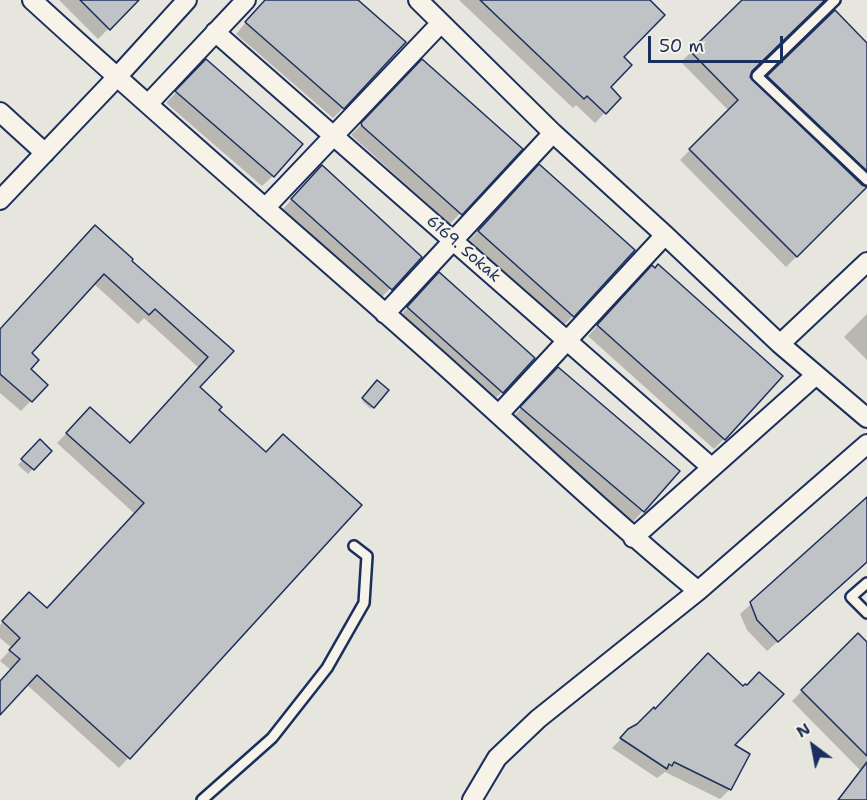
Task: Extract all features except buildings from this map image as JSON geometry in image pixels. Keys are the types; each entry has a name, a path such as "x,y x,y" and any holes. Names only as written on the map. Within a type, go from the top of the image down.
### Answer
{"street":[{"path":"32,0 498,414 633,538 698,591"},
{"path":"0,200 187,0"},
{"path":"148,104 246,0"},
{"path":"418,0 553,133 780,344 867,418"},
{"path":"265,208 441,23"},
{"name":"6169. Sokak","path":"215,32 711,467"},
{"path":"0,112 45,153"},
{"path":"385,314 452,239 553,133"},
{"path":"498,414 665,235"},
{"path":"780,344 867,262"},
{"path":"633,538 816,375"},
{"path":"472,800 497,758 538,719 698,591 867,444"}],"lane":[{"path":"835,0 757,76 867,180"},
{"path":"202,800 272,738 327,668 364,603 367,556 354,546"},
{"path":"867,583 852,597 867,613"}],"shaded area":[{"path":"0,0 867,0 867,800 0,800"}]}
